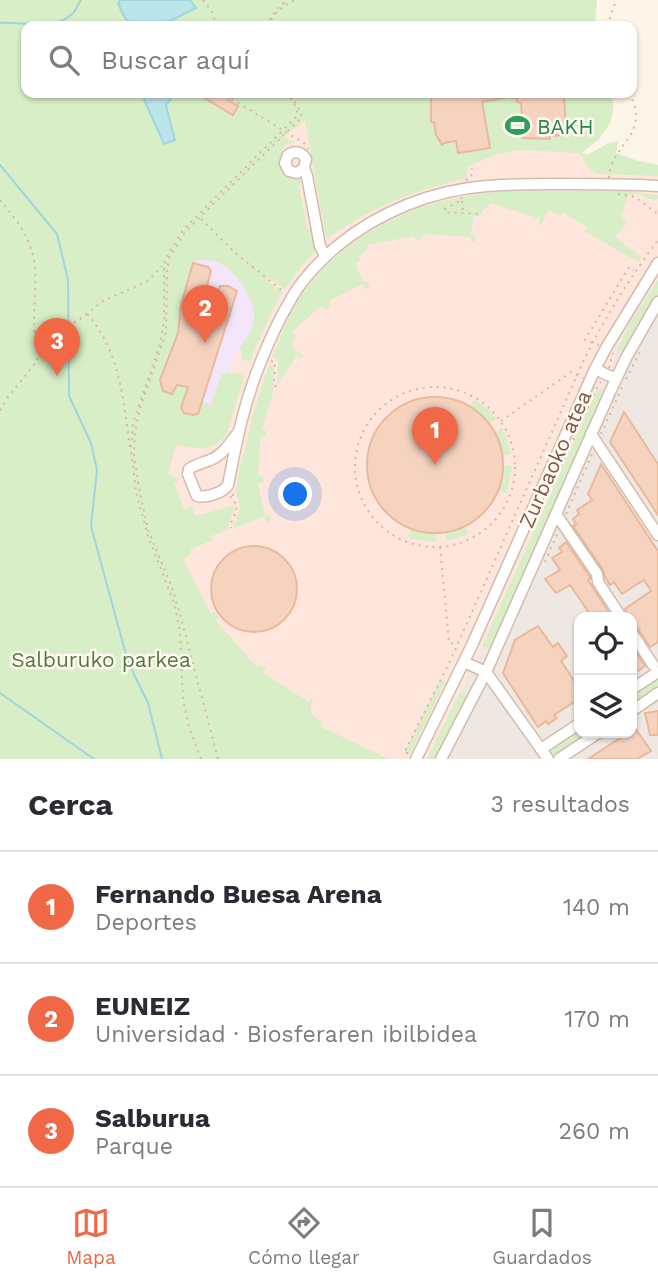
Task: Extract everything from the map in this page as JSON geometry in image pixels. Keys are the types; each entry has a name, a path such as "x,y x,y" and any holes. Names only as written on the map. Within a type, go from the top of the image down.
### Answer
{"street":[{"path":"307,163 320,246 326,257"},
{"path":"239,431 221,454 189,469 188,474 195,493 201,497 230,490 239,431 249,394 292,296 313,269 349,236 368,224 406,206 441,195 488,186 608,183 656,187"},
{"name":"Zurbaoko atea","path":"413,756 464,662 595,369 658,263"},
{"name":"Zurbaoko atea","path":"441,759 486,672 591,434 612,377 658,302"},
{"path":"595,369 612,377"},
{"path":"591,434 658,535"},
{"path":"556,514 597,574 598,582 618,612"},
{"path":"637,640 656,668 637,685"},
{"path":"464,662 486,672 548,759"},
{"path":"637,708 658,693"},
{"path":"541,749 574,727"},
{"path":"559,759 590,738"}],"path":[{"path":"203,0 213,13 215,21"},
{"path":"270,21 279,6 288,0"},
{"path":"270,21 281,8 295,0"},
{"path":"610,21 616,0"},
{"path":"233,98 307,145 307,163"},
{"path":"218,759 180,614 148,530 134,454 135,431 140,408 166,333 169,258 185,232 285,132 297,116 297,109 291,98"},
{"path":"631,98 636,115 634,130 609,170 609,191 635,197 658,214"},
{"path":"460,196 467,195"},
{"path":"0,200 23,229 32,248 34,331 38,346 37,361 0,411"},
{"path":"462,200 463,213"},
{"path":"38,346 103,301 148,281 164,265 183,230 199,217"},
{"path":"199,217 235,253 292,296"},
{"path":"413,756 404,755 457,646 592,343 658,240"},
{"path":"134,454 131,449 134,423 160,344 164,320 164,265"},
{"path":"592,343 585,340 599,315 629,267 636,271"},
{"path":"87,314 98,326 108,344 118,375 136,492 148,536 174,603 180,631 183,699 188,727 201,759"},
{"path":"34,331 49,336"},
{"path":"547,498 598,386 612,377 614,352"},
{"path":"263,358 275,362 274,385 280,390"},
{"path":"500,421 571,372 590,382"},
{"path":"446,387 462,391 484,403 500,421 515,450 517,467 510,501 500,518 471,538 455,544 440,545 407,542 391,534 368,511 359,495 354,476 356,445 362,430 384,405 413,389 446,387"},
{"path":"230,490 237,505 230,525 232,528"},
{"path":"230,490 234,502"},
{"path":"440,545 449,642 457,646"},
{"path":"440,680 452,685"}],"shaded area":[{"path":"557,98 612,98 612,120 599,140 582,153 587,155 618,141 616,153 658,165 658,280 617,349 610,370 477,659 427,759 353,759 206,639 140,490 167,317 283,137 306,121"},
{"path":"197,258 215,258 231,270 250,296 255,317 252,329 236,351 229,371 223,412 176,419 154,377 171,332 179,274"},
{"path":"658,280 658,759 427,759 477,659 598,389 610,370 617,349"}],"green space":[{"name":"Salburuko parkea","path":"0,0 597,0 595,21 21,21 21,98 612,98 612,113 607,128 582,153 587,155 618,141 616,153 658,165 658,176 597,174 590,170 580,153 520,150 496,154 467,167 467,178 395,200 326,238 305,121 283,137 296,143 285,146 281,158 282,162 303,176 305,182 299,184 307,229 314,229 318,249 285,289 268,277 266,280 283,292 250,361 242,360 239,348 251,332 254,319 249,296 233,274 218,262 194,261 181,305 178,333 160,380 163,391 172,394 177,385 188,387 198,414 202,402 211,405 221,375 229,371 229,374 237,372 244,376 227,434 210,447 190,448 176,445 168,474 180,478 174,483 184,509 192,506 195,516 235,505 228,530 211,536 213,540 191,549 190,555 183,559 211,614 215,612 219,618 216,621 257,667 261,664 266,668 263,673 309,702 313,699 312,713 323,722 321,727 389,759 0,759"},
{"path":"626,191 658,195 655,201 635,193 628,194 621,218 628,222 615,237 642,257 638,262 584,231 587,227 563,213 560,216 548,211 539,225 540,219 490,203 480,216 474,216 471,235 476,236 474,242 471,242 471,237 423,234 422,239 416,240 414,236 367,245 367,250 359,257 360,261 355,263 363,282 368,282 370,287 365,289 362,284 329,301 331,306 325,309 321,306 293,331 296,336 293,348 304,356 302,358 297,355 277,386 278,360 272,357 299,299 338,255 386,223 441,202 499,192"},
{"path":"658,280 658,294 623,353 617,349"},
{"path":"269,364 274,366 273,393 262,429 266,431 266,437 260,437 258,475 263,476 264,482 258,484 265,516 270,515 271,520 267,522 264,517 233,528 240,508 236,491 240,469 253,414"},
{"path":"595,387 479,644 478,643"},
{"path":"598,389 605,392 489,649 482,646"},
{"path":"474,399 496,419 489,424 470,407"},
{"path":"502,427 511,454 502,456 495,433"},
{"path":"503,466 512,466 507,493 498,491"},
{"path":"465,526 469,534 447,541 445,532"},
{"path":"411,529 435,533 436,542 407,537"},
{"path":"658,675 658,689 637,703 637,689"},
{"path":"440,680 445,682 410,754 404,753"},
{"path":"460,692 467,695 436,759 427,759"},
{"path":"574,730 574,738 584,738 553,758 547,755 548,748"}],"water":[{"path":"120,0 190,0 196,8 170,21 128,21 118,3"},
{"path":"143,98 171,98 166,106 175,140 164,144"}],"building":[{"path":"204,98 229,98 228,100 238,106 233,115"},
{"path":"431,98 504,98 482,102 490,148 458,153 456,141 442,145 436,135 434,122 431,122"},
{"path":"513,98 564,98 566,135 550,136 550,139 523,138 521,103 517,102 517,99"},
{"path":"193,263 208,267 211,271 202,313 211,315 220,286 228,286 237,291 198,414 193,415 184,413 181,408 188,387 177,385 172,394 163,391 160,380 178,333 181,305"},
{"path":"435,397 461,402 483,417 498,439 503,465 498,491 483,513 461,528 435,533 409,528 387,513 372,491 367,465 372,439 387,417 409,402"},
{"path":"624,412 658,464 658,515 610,442"},
{"path":"601,464 658,551 658,642 650,647 637,628 637,612 626,612 625,609 651,591 644,580 622,594 614,582 610,585 573,526 576,524 573,519 579,514 577,510 592,500 588,494"},
{"path":"566,542 590,577 588,580 609,612 589,612 570,585 556,593 545,579 560,570 552,558 562,552 559,548"},
{"path":"254,546 278,553 290,565 297,589 290,613 278,625 254,632 230,625 218,613 211,589 218,565 230,553"},
{"path":"538,626 553,647 558,643 567,656 561,661 574,680 574,702 554,715 557,718 548,724 546,721 538,727 503,673 515,640"},
{"path":"637,654 645,666 637,672"},
{"path":"658,711 658,735 650,735 645,713"},
{"path":"637,731 651,751 637,759 588,759 620,738 637,738"}],"waterway":[{"path":"60,21 72,14 81,0"},
{"path":"0,23 21,23"},
{"path":"0,165 57,234 68,280 69,396 91,443 97,470 91,526 128,662 148,703 162,759"},
{"path":"0,693 94,759"}],"place":[{"name":"BAKH","path":"517,126"},
{"name":"EUNEIZ","path":"205,343"},
{"name":"Salburua","path":"57,376"},
{"name":"Fernando Buesa Arena","path":"435,465"}]}
